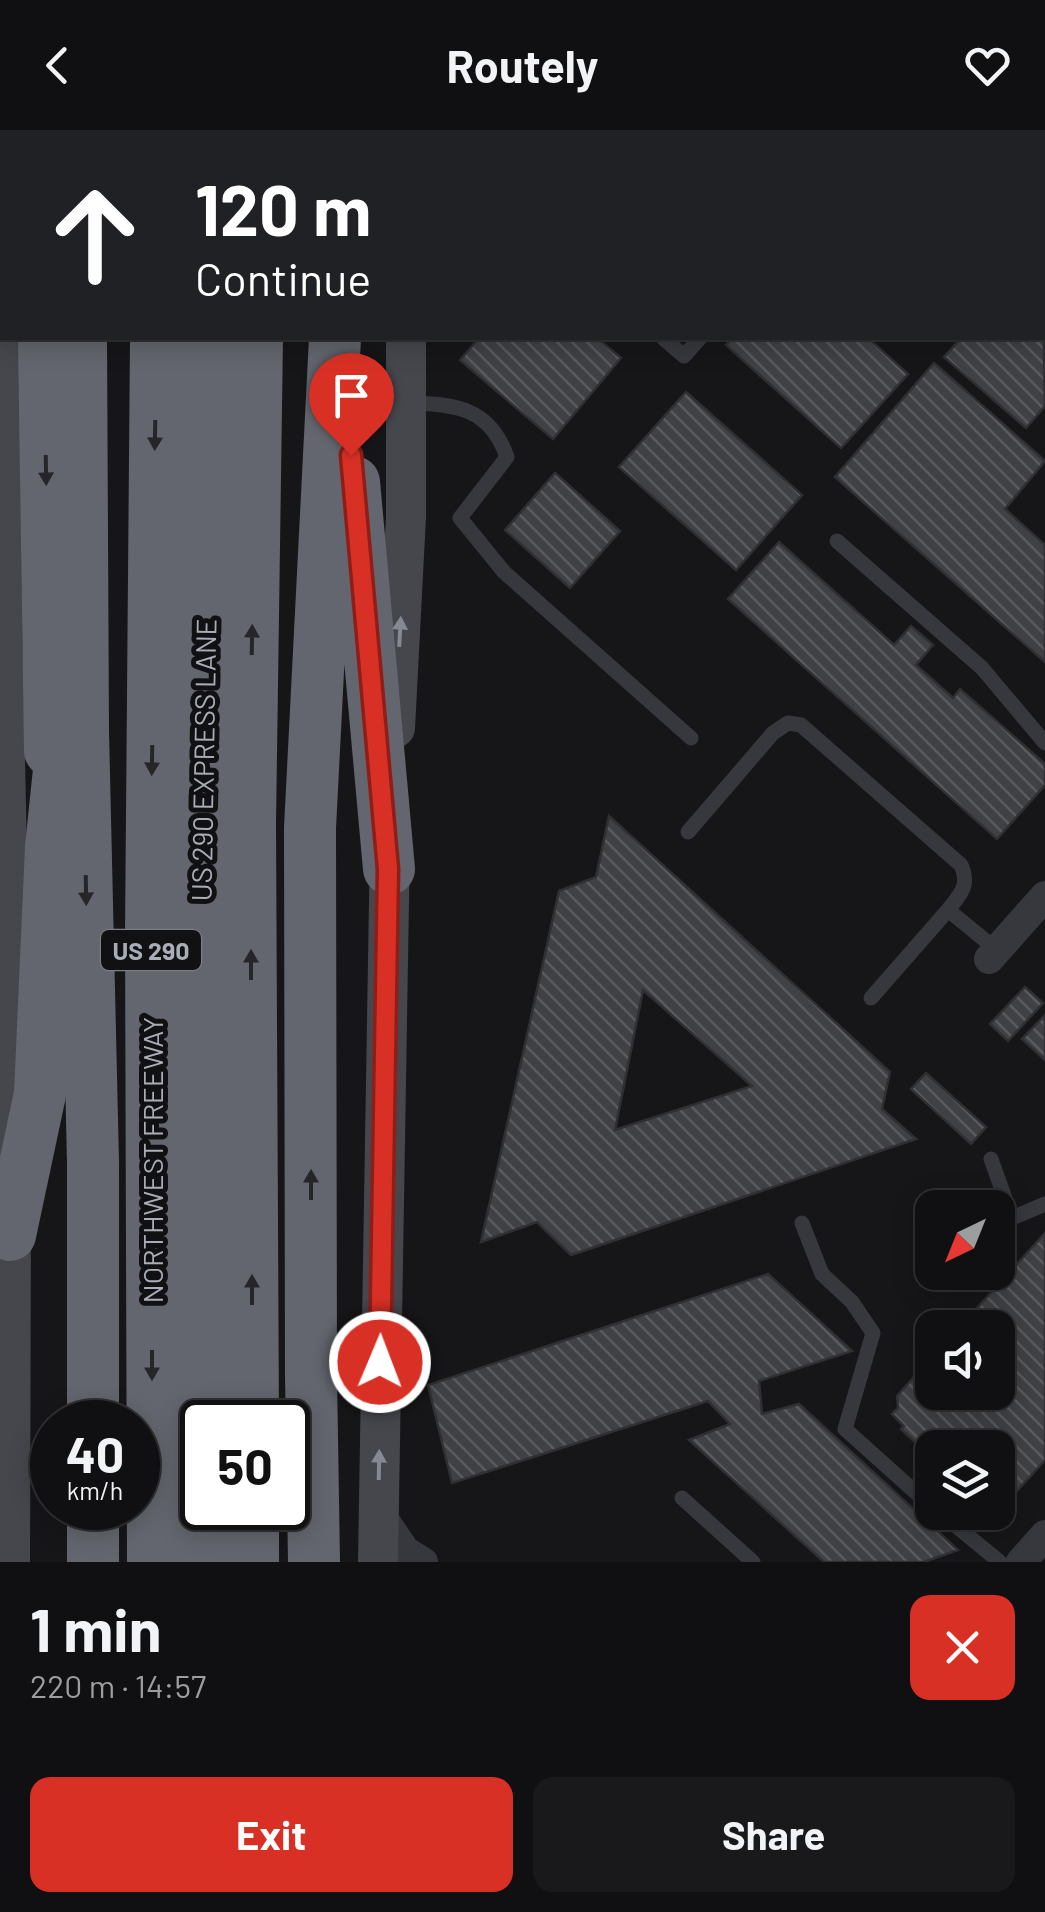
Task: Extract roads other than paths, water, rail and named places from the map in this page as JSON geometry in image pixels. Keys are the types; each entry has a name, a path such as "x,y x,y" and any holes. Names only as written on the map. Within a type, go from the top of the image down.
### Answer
{"highway":[{"path":"44,340 52,847"},
{"path":"81,340 82,731 93,1162 93,1400"},
{"path":"7,1256 40,1094 52,847 101,340"},
{"name":"NORTHWEST FREEWAY","path":"153,1562 151,913 156,340"},
{"name":"US 290 EXPRESS LANE","path":"204,1400 202,850 208,340"},
{"path":"252,1400 250,824 257,340"},
{"path":"314,1562 310,828 338,340"},
{"path":"338,340 388,869"},
{"path":"93,1530 93,1562"},
{"path":"204,1530 204,1562"},
{"path":"253,1530 253,1562"}],"main road":[{"path":"0,191 0,253"},
{"path":"0,340 10,1562"},
{"path":"378,1562 388,869 406,517 406,340"}],"street":[{"path":"993,954 1041,908"},
{"path":"378,1511 405,1550 422,1562"},
{"path":"1021,1562 1045,1535"}],"lane":[{"path":"665,340 684,356 698,340"},
{"path":"405,403 458,408 491,425 508,457 460,518 504,572 691,738"},
{"path":"836,541 982,668 1045,743"},
{"path":"688,832 773,732 788,723 801,725 961,866 965,889 871,998"},
{"path":"948,910 993,954"},
{"path":"991,1159 1012,1218 1045,1204"},
{"path":"802,1224 822,1274 852,1302 874,1334 846,1429 915,1492"},
{"path":"682,1498 754,1562"},
{"path":"961,1530 1000,1562"}]}
